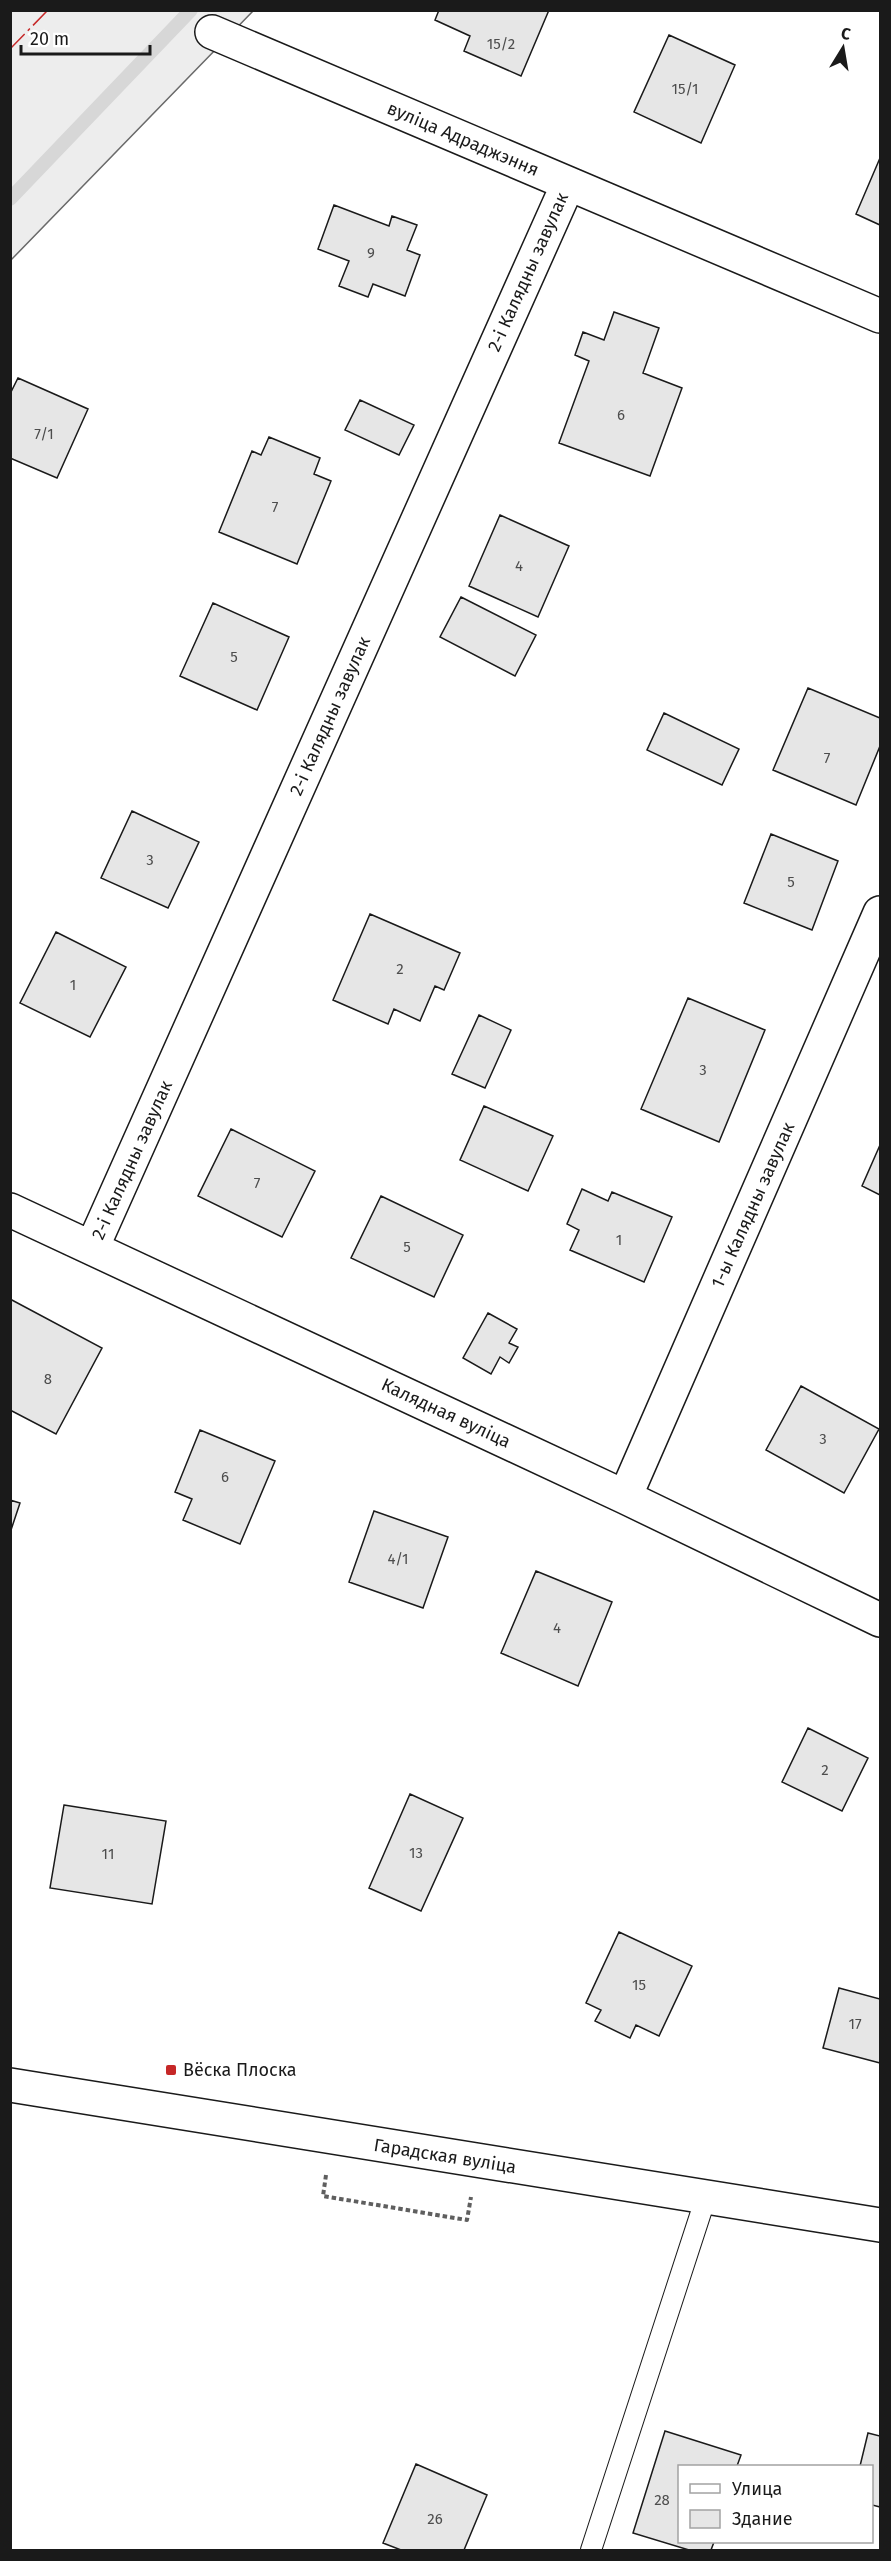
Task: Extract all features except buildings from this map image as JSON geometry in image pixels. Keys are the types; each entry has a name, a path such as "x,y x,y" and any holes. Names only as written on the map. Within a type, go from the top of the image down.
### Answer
{"street":[{"name":"вуліца Адраджэння","path":"212,32 880,316"},
{"name":"2-і Калядны завулак","path":"92,1248 568,184"},
{"name":"1-ы Калядны завулак","path":"625,1497 880,913"},
{"name":"Калядная вуліца","path":"10,1210 625,1497 880,1620"},
{"name":"Гарадская вуліца","path":"10,2085 880,2225"}],"lane":[{"path":"591,2550 706,2197"}],"shaded area":[{"path":"11,11 253,11 11,260"}],"waterway":[{"path":"10,199 191,10"}],"power":[{"path":"10,49 48,10"}],"place":[{"name":"Вёска Плоска","path":"171,2070"}]}
